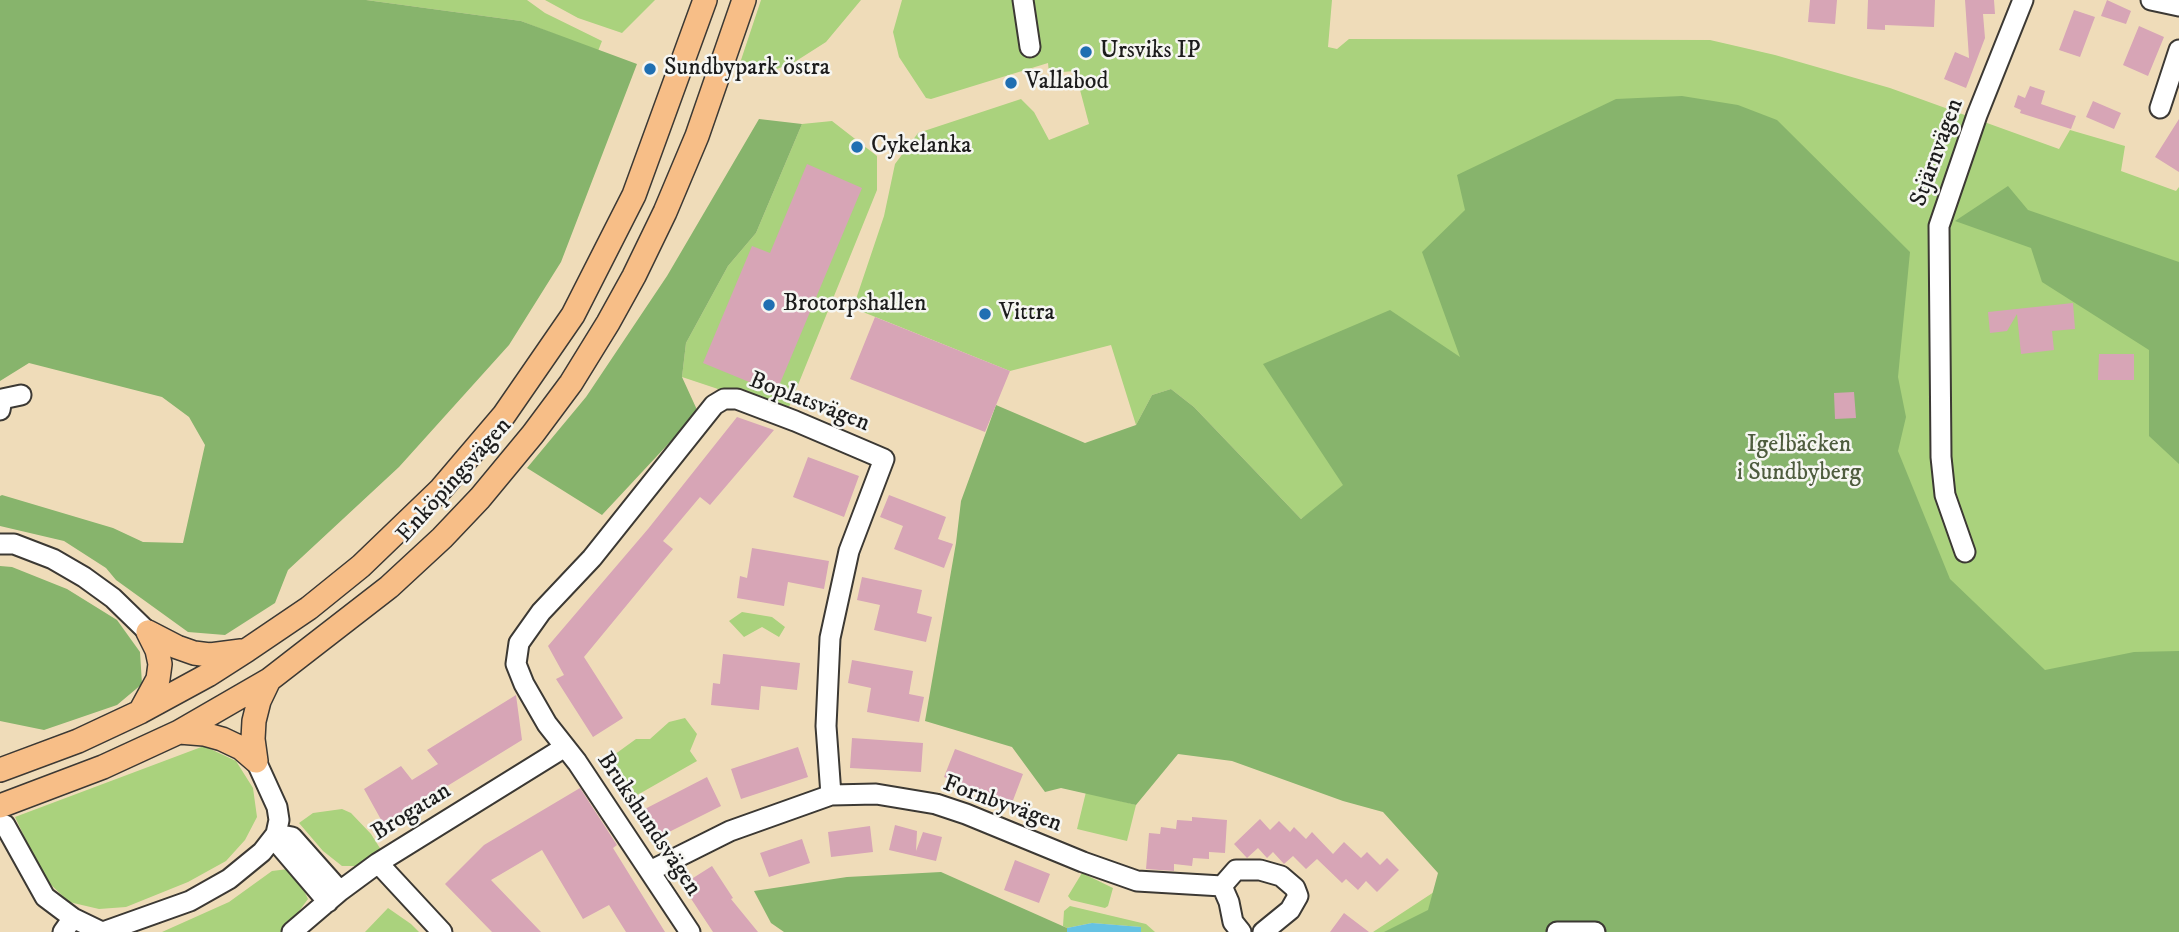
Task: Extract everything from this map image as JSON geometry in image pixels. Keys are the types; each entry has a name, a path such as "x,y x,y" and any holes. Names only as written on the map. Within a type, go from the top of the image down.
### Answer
{"main road":[{"name":"Enköpingsvägen","path":"0,769 78,741 140,712 197,682 247,650 319,599 402,528 463,465 538,370 573,315 634,195 705,0"},
{"name":"Enköpingsvägen","path":"2,816 179,732 269,680 389,587 480,498 571,383 608,323 665,212 697,136 744,0"},
{"path":"148,632 194,653 210,655 247,650"},
{"path":"140,712 158,679 160,664 157,650 148,632"},
{"path":"256,761 254,721 269,680"},
{"path":"179,732 222,739 241,748 256,761"}],"street":[{"path":"1023,0 1030,47"},
{"name":"Stjärnvägen","path":"1965,552 1945,495 1941,457 1938,226 2023,0"},
{"path":"2151,0 2179,6"},
{"path":"2160,108 2179,50"},
{"path":"0,410 2,399 21,395"},
{"name":"Boplatsvägen","path":"565,747 547,724 524,684 516,664 519,643 541,612 592,558 714,405 724,399 737,399 884,458 849,551 830,638 826,726 831,795"},
{"path":"0,544 14,544 53,559 84,577 113,598 148,632"},
{"name":"Brogatan","path":"292,932 378,863 565,747"},
{"name":"Brukshundsvägen","path":"565,747 690,932"},
{"path":"2,816 45,897 68,925 103,932 190,901 229,879 262,852 276,834 279,820 277,807 256,761"},
{"name":"Fornbyvägen","path":"650,871 730,831 831,795 876,794 936,804 1138,881 1222,886"},
{"path":"276,834 292,836 334,896"},
{"path":"378,863 442,932"},
{"path":"1241,932 1233,922 1222,886 1236,870 1260,870 1280,876 1295,888 1298,896 1290,910 1264,932"},
{"path":"1557,932 1595,932"}],"green space":[{"path":"0,0 366,0 521,21 637,64 561,262 509,345 399,467 288,570 275,603 225,635 188,632 116,580 106,568 64,541 0,526 2,495 113,528 143,542 183,543 205,445 189,417 162,397 29,363 0,381"},
{"path":"366,0 527,0 545,13 602,41 598,51 521,21"},
{"path":"545,0 655,0 622,33 578,18"},
{"path":"761,0 861,0 826,42 793,63 774,70 757,70 740,63"},
{"name":"Igelbäcken i Sundbyberg","path":"902,0 1332,0 1328,47 1337,49 1349,39 1710,40 1775,55 1890,88 2059,149 2070,130 2125,146 2121,171 2176,191 2179,187 2179,932 1373,932 1495,852 1311,512 1301,519 1194,407 1171,389 1152,395 1136,425 1111,345 1010,371 853,308 884,216 895,164 918,133 1021,99 1034,112 1049,140 1089,124 1075,71 1049,73 1048,63 931,99 926,98 899,57 893,32"},
{"name":"Igelbäcken i Sundbyberg","path":"1682,96 1738,105 1777,120 1910,252 1898,377 1906,417 1898,451 1950,579 2045,670 2134,652 2179,651 2179,932 1384,932 1428,910 1438,873 1383,812 1343,801 1232,761 1178,754 1136,805 1061,788 1045,792 1012,747 925,721 961,501 996,405 1085,443 1136,425 1152,395 1171,389 1194,407 1301,519 1343,485 1263,364 1390,310 1460,357 1422,252 1465,210 1457,175 1616,99"},
{"path":"759,119 802,124 756,233 728,266 686,343 682,377 698,412 602,515 527,468 586,397 667,276"},
{"name":"Brotorpshallen","path":"832,121 877,156 877,190 787,412 682,377 686,343 728,266 756,233 802,124"},
{"path":"2008,186 2028,210 2179,262 2179,464 2149,436 2149,350 2042,282 2031,248 1955,221"},
{"path":"0,566 12,567 67,589 117,620 140,652 142,684 117,705 44,730 0,721"},
{"path":"742,612 772,617 785,627 779,637 762,627 744,637 729,621"},
{"path":"685,718 697,734 690,751 697,761 632,798 607,760 636,739 650,739 669,722"},
{"path":"204,746 236,761 253,788 257,817 245,840 226,861 188,882 126,907 99,909 69,902 48,882 15,817"},
{"path":"1086,792 1136,805 1127,841 1077,829"},
{"path":"342,809 351,813 371,834 383,853 355,866 342,866 323,851 299,823 313,813"},
{"path":"288,869 296,874 308,899 281,932 162,932 229,902 272,871"},
{"path":"941,872 1067,928 1067,932 784,932 771,923 754,891 847,877"},
{"path":"1082,873 1113,888 1108,906 1105,908 1071,900 1068,896"},
{"path":"1070,906 1146,924 1155,932 1140,932 1141,927 1092,923 1067,928 1063,926 1064,911"},
{"path":"388,908 411,924 419,932 365,932"}],"water":[{"path":"1092,923 1141,927 1141,932 1067,932 1067,928"}],"building":[{"path":"1810,0 1837,0 1835,24 1808,22"},
{"path":"1868,0 1935,0 1934,27 1885,25 1885,30 1867,29"},
{"path":"1965,0 1994,0 1995,14 1983,14 1985,38 1966,88 1944,79 1955,52 1969,58"},
{"path":"2107,0 2131,11 2126,24 2101,16"},
{"path":"2074,10 2095,17 2080,57 2059,50"},
{"path":"2139,26 2164,37 2148,76 2123,65"},
{"path":"2030,86 2045,91 2041,104 2076,116 2071,129 2020,113 2021,110 2014,107 2018,95 2025,98"},
{"path":"2093,101 2121,113 2114,129 2086,117"},
{"path":"2179,119 2179,172 2155,157"},
{"path":"807,164 862,188 776,393 703,363 752,246 770,253"},
{"path":"2073,303 2075,329 2052,331 2054,350 2021,354 2017,314 2007,331 1990,333 1988,312"},
{"path":"875,317 1010,371 985,432 850,379"},
{"path":"2099,354 2134,354 2134,380 2098,380"},
{"path":"1854,392 1856,418 1835,419 1834,393"},
{"path":"737,417 774,430 710,505 700,497 663,541 673,549 584,657 623,718 593,737 556,679 564,675 548,646 648,529"},
{"path":"808,457 859,476 844,517 793,497"},
{"path":"889,495 946,517 938,539 953,544 944,568 894,549 903,526 880,517"},
{"path":"752,548 829,561 824,589 788,582 784,606 737,598 740,576 747,578"},
{"path":"862,577 922,590 917,613 932,617 926,642 874,630 880,605 857,600"},
{"path":"723,654 800,663 797,690 761,686 759,710 711,705 713,683 720,684"},
{"path":"852,660 913,671 909,694 924,697 919,722 867,712 871,688 848,683"},
{"path":"516,695 522,740 384,825 364,789 401,766 412,780 438,764 427,750"},
{"path":"852,738 923,743 921,772 850,768"},
{"path":"798,747 808,777 741,799 731,769"},
{"path":"955,749 1023,774 1012,803 944,777"},
{"path":"707,777 721,806 655,839 641,811"},
{"path":"580,788 617,845 613,848 665,932 626,932 609,905 583,919 542,850 491,880 541,932 492,932 445,884 484,845"},
{"path":"1192,817 1227,820 1225,853 1209,852 1209,859 1193,858 1192,866 1174,864 1174,871 1146,869 1149,833 1160,834 1161,827 1176,829 1177,820 1192,821"},
{"path":"1260,819 1270,830 1279,821 1290,832 1294,827 1306,839 1312,832 1333,854 1344,842 1361,858 1367,852 1380,865 1387,858 1399,870 1377,892 1366,881 1358,890 1346,879 1342,883 1317,859 1306,869 1293,856 1284,864 1273,852 1267,858 1258,848 1247,858 1234,844"},
{"path":"895,825 917,831 916,851 923,832 942,837 936,861 889,850"},
{"path":"870,826 873,852 831,857 828,832"},
{"path":"802,839 810,863 769,877 760,853"},
{"path":"1015,860 1050,874 1039,903 1004,890"},
{"path":"712,866 733,898 731,899 758,932 713,932 682,885"},
{"path":"1344,913 1369,932 1330,932"}],"place":[{"name":"Ursviks IP","path":"1086,52"},
{"name":"Sundbypark östra","path":"650,69"},
{"name":"Vallabod","path":"1011,83"},
{"name":"Cykelanka","path":"857,147"},
{"name":"Brotorpshallen","path":"769,305"},
{"name":"Vittra","path":"985,314"}]}
